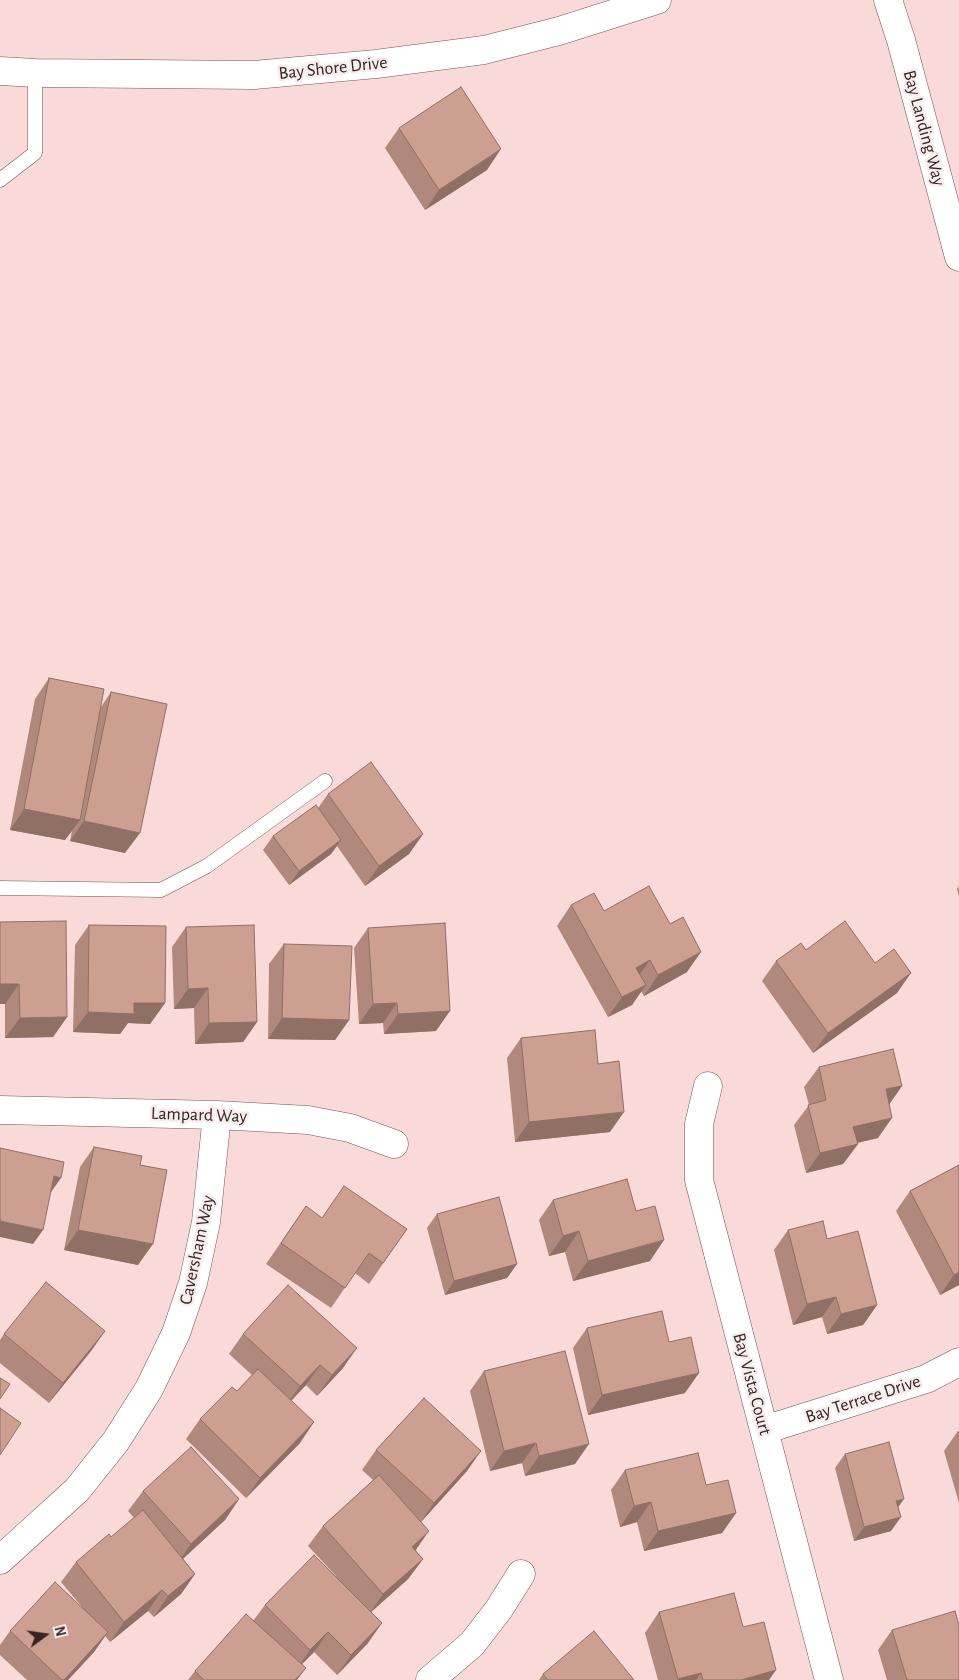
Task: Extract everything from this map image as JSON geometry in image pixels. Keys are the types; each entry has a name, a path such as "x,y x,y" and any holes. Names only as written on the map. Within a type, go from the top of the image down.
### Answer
{"street":[{"name":"Bay Shore Drive","path":"0,71 254,75 376,64 484,50 559,31 657,0"},
{"name":"Bay Landing Way","path":"888,0 901,40 959,257"},
{"name":"Bay Vista Court","path":"708,1086 698,1124 699,1180 829,1680"},
{"name":"Lampard Way","path":"0,1110 217,1115 308,1120 350,1128 394,1144"},
{"name":"Caversham Way","path":"0,1560 77,1490 116,1441 149,1389 176,1333 193,1283 206,1222 217,1115"},
{"name":"Bay Terrace Drive","path":"764,1430 926,1379 959,1362"},
{"path":"430,1680 472,1644 499,1609 521,1574"}],"lane":[{"path":"0,180 35,152 35,73"},
{"path":"0,888 161,890 207,866 325,781"}],"building":[{"path":"461,87 501,149 439,190 399,128"},
{"path":"49,678 104,689 80,820 24,809"},
{"path":"111,692 167,704 140,833 84,821"},
{"path":"371,762 423,834 379,866 328,794"},
{"path":"316,805 341,840 299,871 273,836"},
{"path":"649,886 670,924 683,917 701,952 658,975 650,960 636,968 646,985 622,997 571,905 594,893 604,911"},
{"path":"66,921 67,1017 20,1018 19,984 0,984 0,922"},
{"path":"845,921 875,963 894,949 911,973 828,1033 776,961 801,943 806,950"},
{"path":"445,923 450,1011 398,1014 397,1003 373,1004 368,928"},
{"path":"89,925 166,926 165,1003 134,1003 134,1014 88,1012"},
{"path":"254,925 257,1022 209,1023 208,988 188,989 186,927"},
{"path":"284,944 352,946 349,1020 282,1018"},
{"path":"595,1030 598,1064 619,1061 624,1112 529,1122 521,1038"},
{"path":"893,1049 902,1086 886,1089 892,1118 853,1127 858,1144 820,1153 808,1105 826,1100 819,1067"},
{"path":"94,1147 142,1156 140,1165 167,1170 153,1244 78,1230"},
{"path":"0,1148 64,1162 61,1178 54,1176 43,1230 0,1221"},
{"path":"959,1165 959,1272 954,1275 910,1191"},
{"path":"627,1179 636,1211 655,1206 664,1240 588,1261 579,1231 563,1236 553,1200"},
{"path":"344,1186 407,1229 383,1263 369,1253 345,1288 281,1243 306,1206 322,1218"},
{"path":"499,1197 517,1264 454,1281 437,1214"},
{"path":"823,1221 827,1239 858,1231 877,1305 841,1314 836,1297 807,1304 788,1230"},
{"path":"46,1282 105,1331 63,1383 4,1334"},
{"path":"288,1285 357,1348 332,1375 320,1365 300,1386 243,1334"},
{"path":"662,1311 669,1342 691,1337 699,1373 602,1395 587,1328"},
{"path":"565,1351 589,1444 539,1456 536,1443 504,1451 484,1371"},
{"path":"258,1369 314,1422 260,1478 200,1419 232,1387 237,1391"},
{"path":"0,1378 10,1384 0,1399"},
{"path":"424,1398 481,1451 434,1503 376,1450"},
{"path":"0,1408 21,1423 0,1455"},
{"path":"889,1442 904,1499 896,1501 901,1517 864,1527 845,1454"},
{"path":"191,1447 239,1499 191,1544 143,1491"},
{"path":"698,1453 706,1485 728,1480 736,1513 658,1531 651,1502 634,1506 625,1470"},
{"path":"379,1475 429,1531 412,1547 423,1559 383,1594 323,1526"},
{"path":"143,1510 195,1574 168,1596 162,1590 124,1622 76,1562 109,1534 111,1537"},
{"path":"314,1555 382,1623 351,1655 328,1632 310,1650 265,1605"},
{"path":"55,1582 108,1632 64,1680 10,1631"},
{"path":"734,1593 743,1627 764,1622 776,1670 741,1680 703,1680 701,1673 678,1679 659,1612"},
{"path":"955,1611 959,1625 959,1680 907,1680 892,1630"},
{"path":"246,1614 306,1668 295,1680 204,1680 195,1671"},
{"path":"594,1631 634,1680 548,1680 543,1674"}]}
